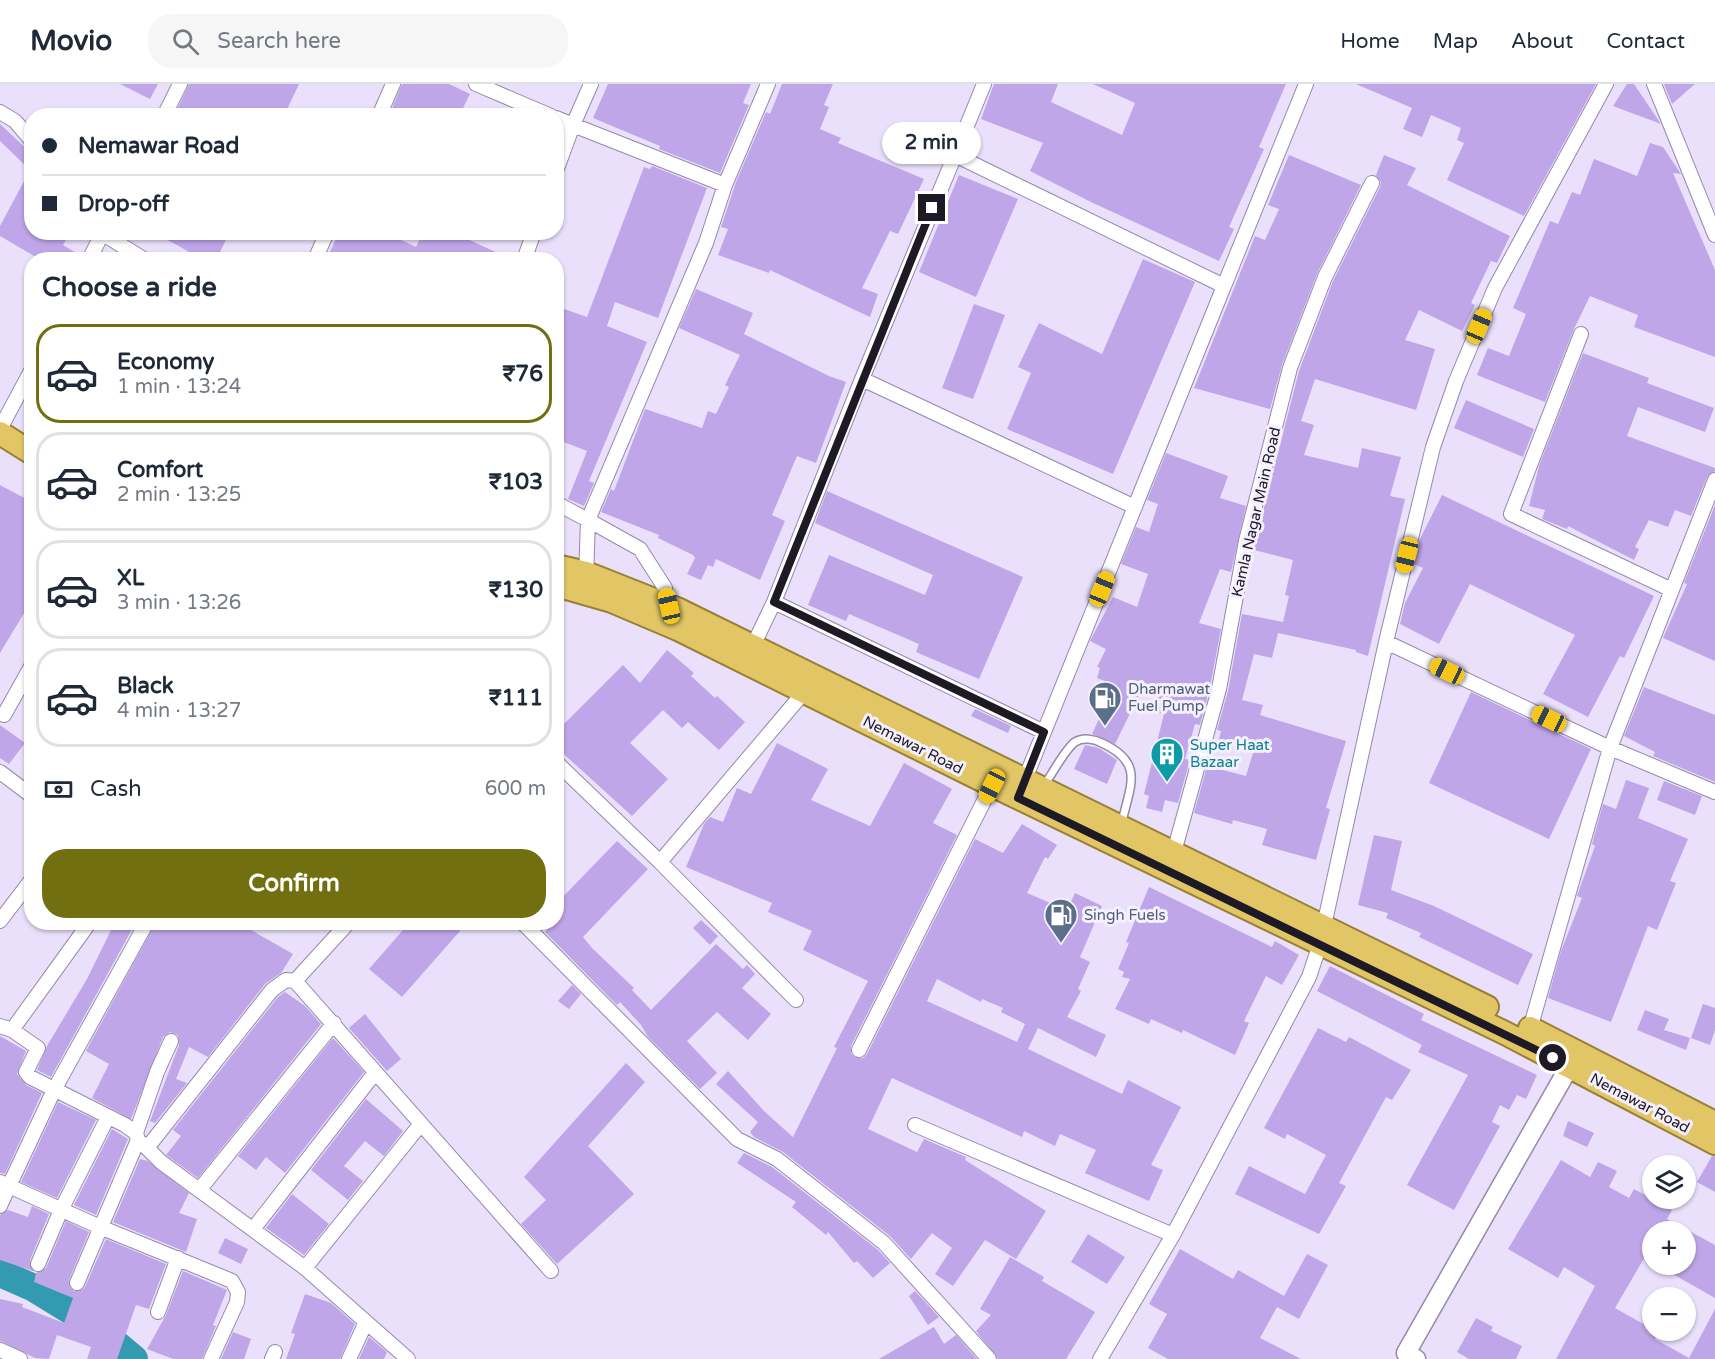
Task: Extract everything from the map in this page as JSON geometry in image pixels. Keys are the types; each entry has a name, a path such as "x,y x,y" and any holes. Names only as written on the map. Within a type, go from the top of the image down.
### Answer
{"highway":[{"path":"0,431 24,448"},
{"path":"0,451 24,466"},
{"name":"Nemawar Road","path":"564,571 612,601 666,615 1028,790 1574,1059 1715,1123"},
{"name":"Nemawar Road","path":"564,584 585,583"},
{"name":"Nemawar Road","path":"748,654 805,691 992,786 1028,790 1174,852 1322,935 1530,1029 1574,1059 1715,1143"}],"street":[{"path":"168,108 180,84"},
{"path":"382,108 393,84"},
{"path":"476,84 532,108"},
{"path":"564,149 591,84"},
{"path":"585,583 588,520 706,243 724,185 768,84"},
{"path":"748,654 774,602 862,379 984,84"},
{"path":"1028,790 1044,732 1306,84"},
{"path":"1100,1359 1173,1235 1309,976 1322,935 1386,642 1433,447 1456,381 1495,288 1606,84"},
{"path":"1654,84 1715,235"},
{"path":"0,112 15,121 24,132"},
{"path":"564,121 724,185"},
{"path":"955,155 1224,286"},
{"name":"Kamla Nagar Main Road","path":"1174,852 1219,689 1246,541 1290,368 1325,278 1371,183"},
{"path":"113,240 132,252"},
{"path":"1581,334 1511,514 1672,590"},
{"path":"862,379 1135,507"},
{"path":"0,431 24,384"},
{"path":"1530,1029 1610,748 1715,480"},
{"path":"564,507 640,549 665,588 666,615"},
{"path":"774,602 1044,732"},
{"path":"1386,642 1610,748 1715,792"},
{"path":"4,715 24,679"},
{"path":"660,862 805,691"},
{"path":"564,770 660,862 796,1000"},
{"path":"0,772 24,790"},
{"path":"859,1050 992,786"},
{"path":"0,921 24,890"},
{"path":"84,930 6,1028 38,1048 26,1072 54,1090 108,1117 140,1140 161,1162 254,1228 305,1268 408,1359"},
{"path":"0,1206 5,1184 143,930"},
{"path":"295,981 342,930"},
{"path":"530,930 737,1139 777,1159 884,1243 989,1359"},
{"path":"140,1140 272,990 286,980 295,981 334,1023 374,1074 551,1271"},
{"path":"200,1189 334,1023"},
{"path":"77,1283 140,1140 157,1072 171,1041"},
{"path":"1408,1357 1574,1059"},
{"path":"254,1228 374,1074"},
{"path":"38,1264 61,1210 108,1117"},
{"path":"305,1268 420,1125"},
{"path":"915,1125 1173,1235"},
{"path":"5,1184 100,1227 223,1277 237,1286 237,1302 211,1359"},
{"path":"158,1311 178,1258"},
{"path":"349,1359 366,1322"},
{"path":"0,1350 20,1359"}],"lane":[{"path":"1028,790 1074,742 1086,739 1101,742 1124,757 1131,766 1132,779 1120,828"}],"building":[{"path":"120,84 158,84 150,99"},
{"path":"189,84 299,84 288,108 178,108"},
{"path":"402,84 449,84 470,94 463,108 392,108"},
{"path":"608,84 751,84 743,103 749,105 720,173 659,149 660,146 593,118"},
{"path":"782,84 833,84 824,105 829,107 820,129 841,138 838,143 924,179 898,234 890,231 862,288 878,294 870,317 770,270 769,273 718,255 728,229 721,227 736,182 766,112 770,114"},
{"path":"994,84 1058,84 1051,102 1122,135 1135,103 1093,84 1286,84 1259,147 1264,149 1229,227 1234,229 1219,261 1030,171 1043,143 981,119"},
{"path":"1356,84 1596,84 1524,216 1447,180 1464,143 1457,140 1461,128 1431,115 1422,137 1403,129 1412,108"},
{"path":"1627,84 1634,84 1661,124 1613,106"},
{"path":"1664,84 1695,84 1672,104"},
{"path":"0,124 24,146 24,164 0,141"},
{"path":"1650,143 1663,147 1681,174 1673,173 1715,270 1715,357 1634,327 1638,315 1590,296 1573,331 1545,402 1477,375 1488,348 1509,356 1526,314 1513,308 1550,221 1558,224 1572,192 1580,195 1594,159 1637,176"},
{"path":"1289,155 1361,185 1317,274 1282,365 1270,409 1194,388 1255,236 1265,240 1279,209 1268,205"},
{"path":"1384,155 1416,168 1407,185 1510,236 1497,263 1491,261 1471,303 1475,305 1462,331 1419,310 1405,340 1435,349 1416,410 1315,379 1301,421 1314,425 1304,455 1358,468 1362,448 1401,457 1390,496 1405,499 1368,656 1356,650 1278,633 1272,658 1254,654 1242,700 1263,705 1260,715 1346,741 1326,808 1330,809 1316,860 1262,845 1267,829 1233,820 1232,824 1194,813 1207,766 1246,776 1254,750 1219,740 1221,731 1217,730 1228,691 1242,614 1283,622 1289,596 1285,595 1293,560 1254,550 1255,543 1299,371 1333,281 1380,187 1381,182 1376,175"},
{"path":"652,166 707,188 658,318 615,302 607,326 647,342 589,481 594,483 584,506 568,499 587,451 564,442 564,309 587,317 644,167 650,169"},
{"path":"959,175 1018,199 976,297 919,272"},
{"path":"24,181 24,240 66,240 63,245 74,252 27,252 0,236 0,226"},
{"path":"168,240 226,240 220,252 189,252"},
{"path":"335,240 401,240 416,247 419,240 469,240 496,252 330,252"},
{"path":"1143,259 1195,282 1113,474 1007,429 1031,373 1018,367 1039,323 1102,354"},
{"path":"696,289 753,313 744,334 829,376 846,382 816,463 797,456 772,515 785,521 760,580 716,559 713,567 708,565 701,580 687,574 695,558 693,555 658,538 659,535 601,512 611,489 614,491 645,409 702,428 708,411 716,414 729,387 725,385 740,355 679,328"},
{"path":"974,304 1005,315 973,399 942,388"},
{"path":"1583,353 1649,378 1647,383 1714,408 1705,432 1638,407 1627,436 1715,468 1715,471 1707,477 1691,516 1675,510 1668,527 1649,520 1635,547 1639,549 1634,560 1568,526 1567,529 1542,519 1545,510 1529,506 1539,466"},
{"path":"1466,400 1534,429 1523,457 1454,428"},
{"path":"1166,453 1228,476 1220,498 1246,506 1231,572 1220,569 1199,623 1221,629 1210,687 1200,725 1195,724 1185,759 1190,760 1178,803 1165,800 1162,812 1146,808 1149,796 1144,794 1164,714 1158,712 1161,699 1141,691 1115,744 1092,734 1115,685 1097,678 1100,668 1097,667 1106,649 1090,641 1113,597 1137,607 1148,574 1121,564 1136,527 1149,532 1158,504 1147,500"},
{"path":"0,485 24,498 24,613 0,653"},
{"path":"827,491 1023,577 979,679 916,652 919,644 849,614 846,621 808,605 829,555 925,595 933,575 815,523"},
{"path":"1442,495 1654,596 1624,658 1620,656 1588,717 1543,694 1575,635 1470,584 1439,644 1400,624 1405,603 1423,568 1414,564 1420,539"},
{"path":"1715,505 1715,661 1663,638 1687,584 1684,583"},
{"path":"667,650 694,673 691,676 745,722 719,750 688,722 682,728 663,710 630,743 668,779 632,816 564,754 564,724 623,665 640,683"},
{"path":"1644,687 1715,715 1715,782 1653,756 1655,752 1624,736"},
{"path":"1471,692 1591,749 1549,839 1429,783"},
{"path":"975,709 1011,726 1008,733 971,716"},
{"path":"0,725 24,744 9,764 0,758"},
{"path":"777,743 828,769 811,800 870,826 904,763 952,789 933,823 957,835 851,1046 851,1054 856,1058 863,1058 867,1054 975,839 1003,853 1022,824 1057,845 1048,859 1045,857 1027,893 1067,910 1075,893 1102,906 1080,957 1090,962 1078,989 1081,991 1067,1017 1106,1035 1096,1057 1038,1028 1028,1049 1122,1094 1128,1080 1181,1107 1151,1165 1163,1170 1149,1201 1085,1173 1096,1150 1060,1134 1055,1146 1024,1131 1022,1137 892,1078 868,1129 917,1152 924,1139 966,1157 965,1160 1046,1211 1016,1259 985,1240 953,1286 935,1274 952,1248 932,1233 911,1259 890,1236 783,1152 754,1137 750,1132 758,1122 716,1084 728,1071 765,1112 793,1137 837,1048 834,1047 868,981 803,950 812,931 768,912 772,903 686,867 704,824 710,817 723,822 737,788 751,794","holes":["937,979 981,1002 982,999 1003,1008 1001,1012 1025,1024 1017,1042 927,1001"]},
{"path":"1085,745 1099,748 1117,760 1107,784 1074,769"},
{"path":"1626,780 1649,788 1638,818 1688,839 1670,881 1676,883 1657,930 1648,926 1611,1022 1548,998 1561,951 1582,898 1577,896 1595,846 1592,844 1603,804 1616,809"},
{"path":"1664,781 1702,796 1695,815 1657,800"},
{"path":"1374,835 1402,841 1391,890 1434,906 1533,954 1518,985 1419,937 1421,933 1386,918 1388,913 1358,905"},
{"path":"617,841 648,869 583,937 592,948 634,988 632,990 651,1010 716,944 743,969 747,965 755,974 742,988 771,1014 748,1040 717,1012 687,1041 717,1073 700,1089 648,1037 641,1025 620,1002 617,1005 545,932 547,930 564,930 564,896"},
{"path":"1149,887 1272,947 1275,941 1299,955 1282,985 1266,976 1244,1021 1249,1023 1235,1055 1183,1030 1182,1033 1151,1019 1149,1024 1115,1009 1130,979 1122,977 1124,972 1118,969 1129,943 1126,942"},
{"path":"701,920 718,936 710,945 693,928"},
{"path":"111,930 132,930 51,1077 37,1070 47,1046 87,979"},
{"path":"152,930 251,930 293,954 281,973 265,984 208,1057 189,1047 176,1079 187,1083 155,1123 150,1121 179,1045 178,1035 170,1032 163,1037 131,1119 92,1098 109,1064 86,1051"},
{"path":"403,930 460,931 402,997 369,969"},
{"path":"1330,966 1424,1014 1421,1020 1537,1075 1526,1099 1517,1095 1509,1110 1500,1105 1492,1122 1500,1126 1454,1210 1407,1185 1468,1075 1418,1052 1422,1045 1317,991"},
{"path":"572,985 581,994 569,1009 558,1001"},
{"path":"285,992 305,1006 321,1024 198,1178 166,1155 181,1136 173,1130 278,997"},
{"path":"1703,1004 1715,1008 1715,1030 1710,1045 1691,1038"},
{"path":"1645,1010 1669,1019 1664,1030 1690,1038 1686,1050 1637,1030"},
{"path":"365,1014 401,1059 387,1071 349,1028"},
{"path":"1318,1028 1346,1042 1349,1037 1411,1070 1392,1100 1386,1097 1339,1183 1346,1186 1319,1234 1235,1194 1249,1166 1305,1194 1326,1155 1287,1134 1285,1139 1264,1128"},
{"path":"0,1036 26,1051 17,1074 26,1085 42,1093 5,1174 0,1173"},
{"path":"333,1038 364,1072 285,1173 266,1157 256,1170 238,1156"},
{"path":"626,1063 645,1082 588,1146 634,1194 557,1264 521,1224 546,1200 524,1177"},
{"path":"366,1099 403,1131 384,1156 365,1141 344,1166 363,1181 348,1200 311,1170"},
{"path":"58,1102 96,1120 57,1198 21,1182"},
{"path":"1568,1121 1594,1133 1587,1147 1563,1136"},
{"path":"112,1129 128,1139 96,1215 74,1205"},
{"path":"744,1153 772,1167 878,1250 890,1263 873,1278 857,1261 854,1263 828,1232 826,1235 792,1207 796,1202 737,1163"},
{"path":"1712,1156 1715,1156 1715,1192 1697,1182"},
{"path":"140,1159 148,1161 189,1193 179,1213 197,1219 186,1252 113,1222"},
{"path":"1561,1160 1590,1177 1598,1162 1617,1171 1609,1187 1629,1198 1634,1189 1642,1193 1642,1209 1672,1210 1667,1219 1671,1221 1642,1221 1642,1262 1615,1308 1642,1323 1642,1341 1659,1341 1689,1358 1715,1309 1715,1359 1556,1359 1595,1286 1564,1267 1558,1278 1508,1249"},
{"path":"292,1194 329,1224 304,1255 266,1228"},
{"path":"32,1206 49,1214 30,1260 33,1271 0,1260 0,1215 8,1210 28,1217"},
{"path":"66,1221 89,1232 69,1280 70,1288 74,1291 85,1287 106,1239 166,1264 149,1309 136,1305 117,1359 87,1359 91,1347 57,1335 49,1359 35,1358 0,1341 0,1299 23,1304 22,1307 64,1323 73,1298 34,1282 36,1273 46,1268"},
{"path":"1088,1234 1125,1257 1107,1284 1071,1262"},
{"path":"1696,1235 1715,1245 1715,1298 1674,1275 1696,1275"},
{"path":"225,1238 248,1249 241,1264 218,1253"},
{"path":"1180,1249 1233,1279 1238,1270 1284,1296 1307,1254 1328,1265 1299,1319 1277,1307 1260,1338 1301,1359 1168,1359 1148,1348 1167,1314 1149,1304"},
{"path":"1010,1257 1044,1277 1042,1281 1095,1312 1066,1359 998,1359 976,1331 991,1315 980,1309"},
{"path":"183,1271 227,1290 213,1325 216,1326 202,1359 173,1359 147,1349 166,1315"},
{"path":"915,1291 939,1317 928,1325 909,1296"},
{"path":"305,1294 331,1303 355,1324 340,1359 286,1359 295,1334 291,1333"},
{"path":"1476,1318 1493,1327 1491,1331 1522,1346 1516,1359 1469,1359 1457,1352"},
{"path":"934,1327 944,1344 956,1335 977,1359 879,1359"},
{"path":"233,1332 251,1339 244,1359 221,1359"},
{"path":"369,1337 387,1352 384,1359 359,1359"}],"waterway":[{"path":"0,1273 34,1288 91,1323 134,1359"}],"place":[{"name":"Dharmawat Fuel Pump","path":"1105,727"},
{"name":"Super Haat Bazaar","path":"1167,783"},
{"name":"Singh Fuels","path":"1061,944"}],"route":[{"path":"932,208 774,602 1044,732 1018,798 1553,1058"}]}
